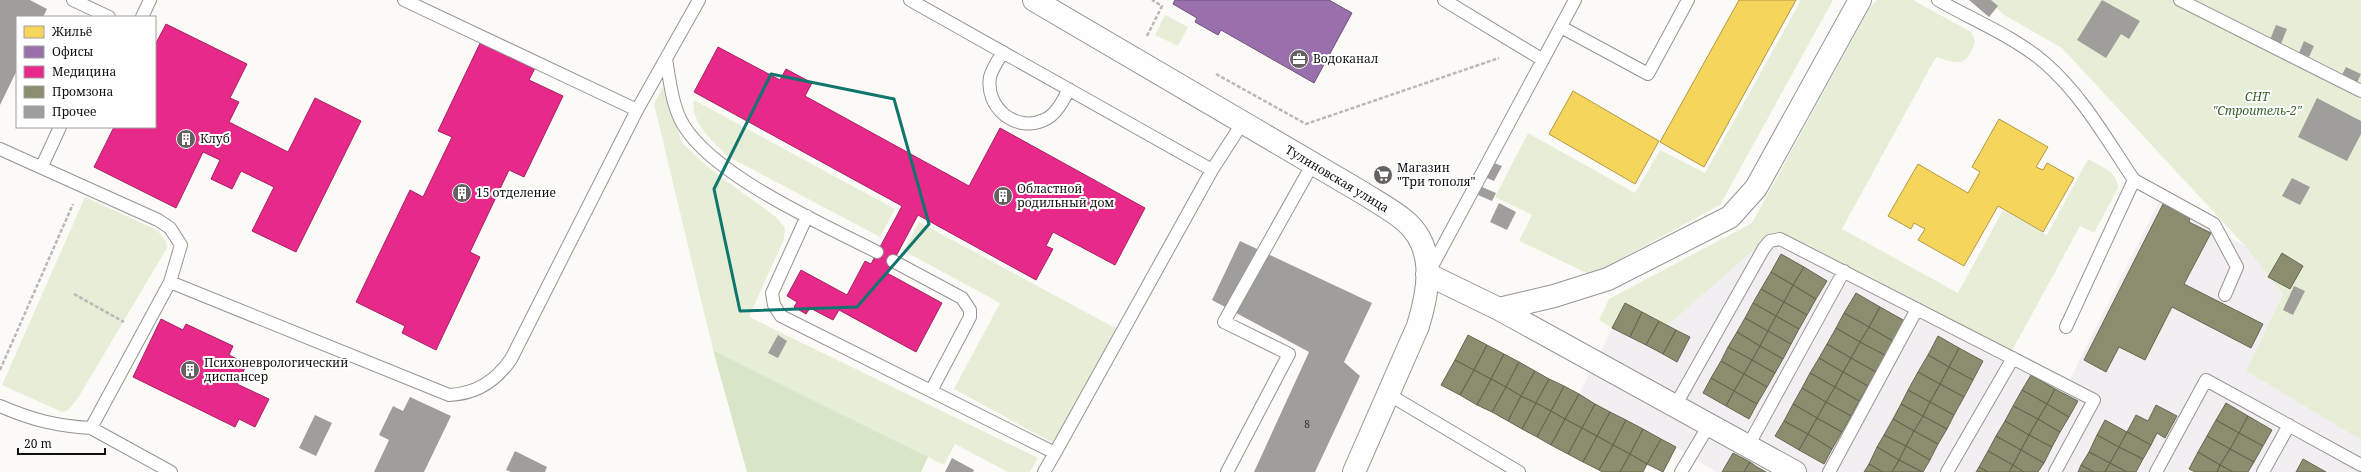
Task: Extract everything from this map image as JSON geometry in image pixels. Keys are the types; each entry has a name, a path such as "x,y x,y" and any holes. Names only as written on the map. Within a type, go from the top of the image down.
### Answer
{"street":[{"name":"Тулиновская улица","path":"1034,0 1243,122 1312,165 1363,193 1405,220 1416,233 1428,255 1425,302 1420,320 1354,472"},
{"path":"1500,309 1554,296 1608,279 1730,217 1756,188 1860,0"},
{"path":"1427,274 1500,309 1795,472"}],"lane":[{"path":"73,0 107,16"},
{"path":"142,16 150,0"},
{"path":"404,0 637,110"},
{"path":"170,282 449,395 472,391 493,380 511,359 637,110 699,0"},
{"path":"910,0 1212,170"},
{"path":"1444,0 1543,60"},
{"path":"1427,274 1561,27 1568,6 1575,0"},
{"path":"1561,27 1648,74 1688,0"},
{"path":"1938,0 2022,46 2044,62 2077,97 2134,180 2214,224 2237,267 2225,295"},
{"path":"2180,0 2361,91"},
{"path":"1003,52 990,77 990,89 993,101 999,111 1009,119 1020,123 1033,123 1044,120 1054,112 1069,90"},
{"path":"666,59 674,100 683,125 696,144 748,182 807,216 877,252"},
{"path":"1044,472 1212,170 1243,122"},
{"path":"42,166 60,128"},
{"path":"0,149 42,166 158,220 170,228 180,244 170,282 91,428"},
{"path":"1228,472 1289,354 1224,322 1312,165"},
{"path":"2066,327 2134,180"},
{"path":"807,216 772,293 777,311 781,316 1054,453"},
{"path":"1675,406 1764,248 1770,241 1780,239 2094,400 2055,472"},
{"path":"893,261 962,298 970,310 970,317 931,391"},
{"path":"1748,446 1844,271"},
{"path":"1829,472 1918,309"},
{"path":"1947,472 2013,358"},
{"path":"2156,472 2206,380 2361,465"},
{"path":"1388,394 1519,472"},
{"path":"0,406 25,417 61,426 91,428 171,472"},
{"path":"1681,472 1709,425"},
{"path":"2263,472 2289,425"}],"path":[{"path":"1152,0 1162,6 1147,35 1154,39"},
{"path":"1209,70 1306,124 1525,49"},
{"path":"0,370 81,184"},
{"path":"74,294 142,332"}],"highlighted area":[{"path":"771,74 894,99 929,224 857,307 740,311 714,189"}],"shaded area":[{"path":"2160,200 2245,246 2283,294 2246,371 2361,440 2361,472 1716,472 1676,447 1663,472 1648,464 1643,472 1602,472 1441,385 1468,335 1579,394 1625,303 1668,325 1771,234 2006,362 2068,383"}],"green space":[{"path":"1801,0 1833,0 1720,205 1591,275 1519,241 1532,215 1495,197 1528,133 1635,193 1660,150 1705,173"},
{"path":"1877,0 1913,0 1971,32 1975,41 1969,56 1961,62 1936,57 1842,229 1958,293 2003,210 2047,235 2088,159 2112,173 2117,182 2118,188 2094,233 2080,226 2006,362 1772,234 1668,325 1625,303 1612,328 1599,320 1609,299 1752,223 1869,9"},
{"name":"СНТ \"Строитель-2\"","path":"1988,0 2361,0 2361,440 2246,371 2283,294 2245,246 2062,48 2004,15"},
{"path":"1165,15 1188,27 1178,46 1155,35"},
{"path":"663,86 682,143 713,171 776,217 785,228 784,239 749,317 1038,458 1030,472 1008,472 955,444 944,465 713,350 654,104"},
{"path":"694,100 895,209 880,237 727,156 699,124 693,108"},
{"path":"85,197 157,230 166,241 167,248 78,398 68,410 62,412 2,385"},
{"path":"919,222 1117,329 1055,444 954,389 1000,303 904,251"},
{"path":"713,350 928,457 921,472 747,472"}],"building: Жильё":[{"path":"1739,0 1796,0 1704,167 1660,142"},
{"path":"1573,91 1659,141 1635,184 1549,134"},
{"path":"1999,119 2048,147 2036,167 2043,170 2047,163 2074,178 2043,232 1998,206 1964,266 1918,240 1925,229 1914,223 1911,229 1888,216 1918,164 1968,193 1980,172 1972,167"}],"building: Офисы":[{"name":"Водоканал","path":"1175,0 1329,0 1352,13 1314,83 1221,30 1218,35 1195,22 1197,18 1173,4"}],"building: Медицина":[{"name":"Клуб","path":"166,24 247,64 230,98 239,102 229,122 288,152 315,98 361,121 296,252 252,231 274,187 241,171 232,189 211,179 220,160 203,152 176,208 94,167 114,128 156,128 156,43"},
{"name":"15 отделение","path":"483,37 537,64 529,80 563,96 524,177 509,170 470,252 480,257 436,350 402,333 405,326 356,302 410,190 423,197 452,137 438,131"},
{"name":"Областной родильный дом","path":"718,47 780,80 786,69 812,83 805,96 969,186 1000,128 1145,208 1115,265 1053,232 1046,246 1053,249 1036,280 918,215 887,273 942,303 916,352 839,310 833,320 810,308 806,314 794,307 797,302 787,296 801,270 847,295 865,261 871,264 902,206 694,92"},
{"name":"Психоневрологический диспансер","path":"161,319 183,330 186,324 233,346 229,355 247,364 237,384 269,399 255,427 239,419 235,427 133,377"}],"building: Промзона":[{"path":"2163,204 2190,218 2189,222 2211,233 2184,284 2263,324 2251,348 2172,307 2145,360 2119,347 2106,372 2084,360"},
{"path":"2282,253 2303,266 2290,289 2268,277"},
{"path":"1781,254 1804,267 1793,285 1771,272"},
{"path":"1804,267 1827,281 1816,299 1793,285"},
{"path":"1771,272 1793,285 1784,302 1761,289"},
{"path":"1793,285 1816,299 1807,315 1784,302"},
{"path":"1761,289 1784,302 1776,316 1753,303"},
{"path":"1856,293 1880,307 1869,327 1844,313"},
{"path":"1784,302 1807,315 1799,329 1776,316"},
{"path":"1625,303 1642,312 1630,337 1612,328"},
{"path":"1753,303 1776,316 1768,331 1745,318"},
{"path":"1880,307 1905,321 1893,341 1869,327"},
{"path":"1642,312 1659,321 1646,345 1630,337"},
{"path":"1844,313 1869,327 1860,342 1836,328"},
{"path":"1776,316 1799,329 1791,344 1768,331"},
{"path":"1745,318 1768,331 1760,346 1737,332"},
{"path":"1659,321 1676,330 1663,354 1646,345"},
{"path":"1869,327 1893,341 1885,355 1860,342"},
{"path":"1836,328 1860,342 1851,358 1827,344"},
{"path":"1676,330 1690,337 1677,362 1663,354"},
{"path":"1768,331 1791,344 1783,359 1760,346"},
{"path":"1737,332 1760,346 1752,360 1728,347"},
{"path":"1468,335 1487,345 1474,370 1455,360"},
{"path":"1938,336 1959,348 1949,367 1928,355"},
{"path":"1860,342 1885,355 1876,372 1851,358"},
{"path":"1827,344 1851,358 1843,372 1819,358"},
{"path":"1487,345 1504,354 1491,379 1474,370"},
{"path":"1760,346 1783,359 1775,373 1752,360"},
{"path":"1728,347 1752,360 1744,374 1721,361"},
{"path":"1959,348 1983,361 1973,380 1949,367"},
{"path":"1504,354 1519,362 1506,387 1491,379"},
{"path":"1928,355 1949,367 1940,384 1918,372"},
{"path":"1819,358 1843,372 1835,387 1810,373"},
{"path":"1851,358 1876,372 1868,386 1843,372"},
{"path":"1455,360 1474,370 1460,395 1441,385"},
{"path":"1752,360 1775,373 1767,387 1744,374"},
{"path":"1721,361 1744,374 1734,391 1711,378"},
{"path":"1519,362 1535,371 1521,396 1506,387"},
{"path":"1949,367 1973,380 1964,397 1940,384"},
{"path":"1474,370 1491,379 1477,405 1460,395"},
{"path":"1535,371 1549,379 1536,403 1521,396"},
{"path":"1843,372 1868,386 1859,401 1835,387"},
{"path":"1918,372 1940,384 1930,402 1908,390"},
{"path":"1810,373 1835,387 1826,402 1802,388"},
{"path":"1744,374 1767,387 1757,404 1734,391"},
{"path":"2031,375 2055,389 2047,404 2022,390"},
{"path":"1711,378 1734,391 1726,406 1703,393"},
{"path":"1491,379 1506,387 1492,412 1477,405"},
{"path":"1549,379 1564,386 1551,411 1536,403"},
{"path":"1940,384 1964,397 1954,415 1930,402"},
{"path":"1564,386 1579,394 1565,419 1551,411"},
{"path":"1506,387 1521,396 1508,421 1492,412"},
{"path":"1835,387 1859,401 1851,416 1826,402"},
{"path":"1802,388 1826,402 1817,418 1793,404"},
{"path":"2055,389 2078,401 2069,417 2047,404"},
{"path":"1908,390 1930,402 1923,416 1901,404"},
{"path":"2022,390 2047,404 2038,419 2013,406"},
{"path":"1734,391 1757,404 1749,419 1726,406"},
{"path":"1579,394 1595,404 1582,428 1565,419"},
{"path":"1521,396 1536,403 1522,429 1508,421"},
{"path":"1826,402 1851,416 1842,432 1817,418"},
{"path":"1930,402 1954,415 1947,429 1923,416"},
{"path":"1536,403 1551,411 1537,437 1522,429"},
{"path":"2226,403 2248,416 2239,433 2216,420"},
{"path":"1595,404 1610,412 1597,436 1582,428"},
{"path":"1793,404 1817,418 1808,434 1784,421"},
{"path":"1901,404 1923,416 1914,431 1893,419"},
{"path":"2047,404 2069,417 2060,432 2038,419"},
{"path":"2156,405 2177,416 2165,438 2157,433 2151,445 2127,432 2136,415 2148,421"},
{"path":"2013,406 2038,419 2029,435 2005,421"},
{"path":"1551,411 1565,419 1551,445 1537,437"},
{"path":"1610,412 1626,420 1613,445 1597,436"},
{"path":"1923,416 1947,429 1938,444 1914,431"},
{"path":"2248,416 2272,430 2263,446 2239,433"},
{"path":"1817,418 1842,432 1832,449 1808,434"},
{"path":"1565,419 1582,428 1568,454 1551,445"},
{"path":"1893,419 1914,431 1906,446 1884,435"},
{"path":"2038,419 2060,432 2052,447 2029,435"},
{"path":"1626,420 1643,429 1630,454 1613,445"},
{"path":"2105,420 2127,432 2119,447 2097,435"},
{"path":"2216,420 2239,433 2230,449 2207,436"},
{"path":"1784,421 1808,434 1799,450 1775,436"},
{"path":"2005,421 2029,435 2021,450 1996,436"},
{"path":"1582,428 1597,436 1583,462 1568,454"},
{"path":"1643,429 1661,439 1647,464 1630,454"},
{"path":"1914,431 1938,444 1930,460 1906,446"},
{"path":"2127,432 2151,445 2143,459 2119,447"},
{"path":"2239,433 2263,446 2254,462 2230,449"},
{"path":"1808,434 1832,449 1824,464 1799,450"},
{"path":"1884,435 1906,446 1899,460 1877,447"},
{"path":"2029,435 2052,447 2044,463 2021,450"},
{"path":"2097,435 2119,447 2110,463 2089,452"},
{"path":"1597,436 1613,445 1599,470 1583,462"},
{"path":"1996,436 2021,450 2013,465 1988,451"},
{"path":"2207,436 2230,449 2220,465 2198,452"},
{"path":"1661,439 1676,447 1663,472 1647,464"},
{"path":"1613,445 1630,454 1620,472 1602,472 1599,470"},
{"path":"1906,446 1930,460 1923,472 1899,460"},
{"path":"1877,447 1899,460 1892,472 1883,472 1869,464"},
{"path":"2119,447 2143,459 2136,472 2127,472 2110,463"},
{"path":"2230,449 2254,462 2248,472 2233,472 2220,465"},
{"path":"2021,450 2044,463 2038,472 2024,472 2013,465"},
{"path":"1988,451 2013,465 2009,472 1988,472 1979,467"},
{"path":"2089,452 2110,463 2105,472 2094,472 2081,465"},
{"path":"2198,452 2220,465 2217,472 2195,472 2189,469"},
{"path":"1733,453 1750,462 1744,472 1722,472"},
{"path":"1630,454 1647,464 1643,472 1620,472"},
{"path":"2303,459 2326,472 2296,472"},
{"path":"1899,460 1922,472 1892,472"},
{"path":"1750,462 1757,467 1766,472 1744,472"},
{"path":"2110,463 2127,472 2105,472"},
{"path":"1869,464 1883,472 1864,472"},
{"path":"2013,465 2024,472 2009,472"},
{"path":"2081,465 2094,472 2078,472"},
{"path":"2220,465 2233,472 2217,472"},
{"path":"1979,467 1988,472 1976,472"}],"building: Прочее":[{"path":"0,0 30,0 47,9 44,16 16,16 16,72 0,105"},
{"path":"1969,0 1991,0 1998,6 1989,17"},
{"path":"2102,0 2140,21 2129,39 2121,34 2106,58 2077,40"},
{"path":"2276,25 2287,29 2280,46 2269,42"},
{"path":"2304,41 2314,46 2309,57 2299,53"},
{"path":"2346,67 2361,74 2355,87 2340,79"},
{"path":"2317,98 2361,121 2361,134 2347,161 2298,137"},
{"path":"1494,163 1502,166 1494,181 1487,178"},
{"path":"2292,178 2310,187 2300,205 2282,196"},
{"path":"1482,187 1496,193 1492,201 1478,195"},
{"path":"1499,203 1516,212 1507,230 1490,222"},
{"path":"1240,241 1372,303 1344,362 1360,376 1315,472 1254,472 1309,352 1212,300"},
{"path":"2294,286 2305,291 2293,315 2283,310"},
{"path":"778,335 787,341 778,358 768,353"},
{"path":"410,397 451,416 424,472 374,472 389,440 379,435 393,406 403,411"},
{"path":"315,415 332,423 316,456 299,448"},
{"path":"515,451 547,467 545,472 511,472 506,470"},
{"path":"952,458 974,470 973,472 945,472"}],"place":[{"name":"Водоканал","path":"1299,59"},
{"name":"Клуб","path":"186,139"},
{"name":"Магазин \"Три тополя\"","path":"1383,175"},
{"name":"15 отделение","path":"462,193"},
{"name":"Областной родильный дом","path":"1003,196"},
{"name":"Психоневрологический диспансер","path":"190,370"}]}
